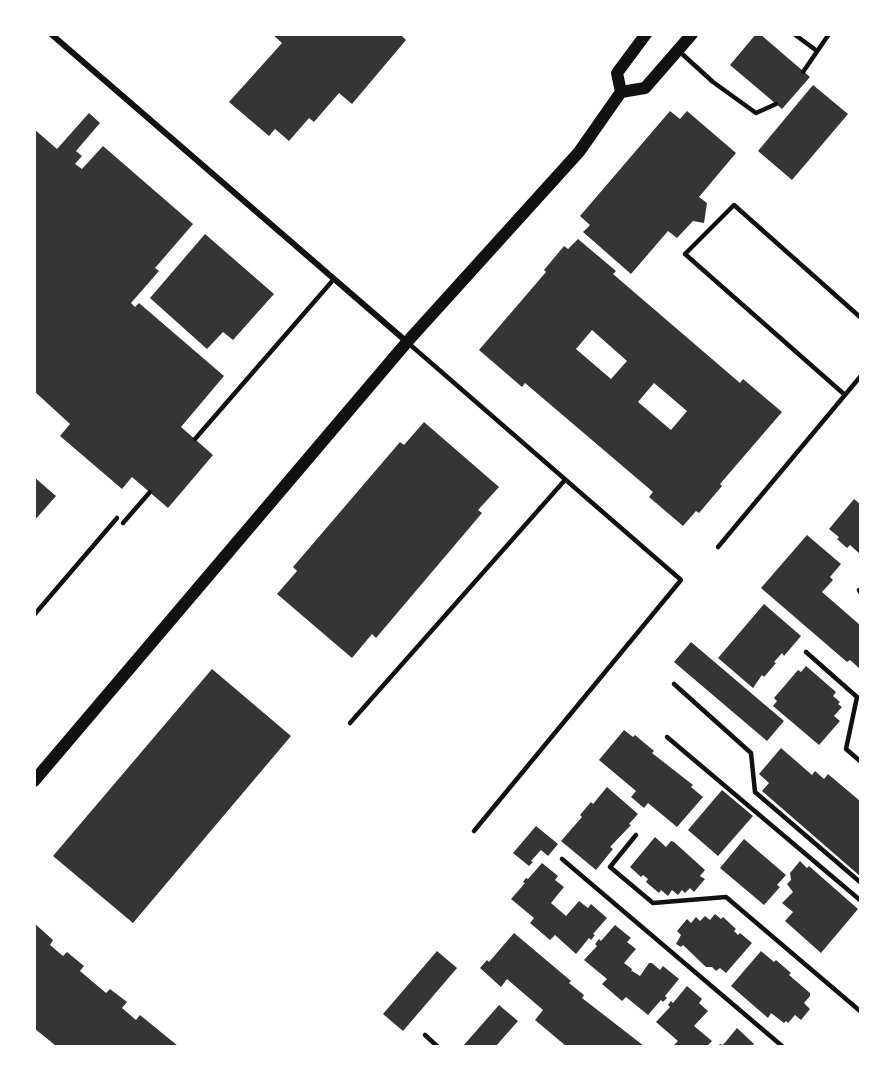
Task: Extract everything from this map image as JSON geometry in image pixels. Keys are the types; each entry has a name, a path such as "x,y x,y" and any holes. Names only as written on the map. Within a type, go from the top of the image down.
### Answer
{"main road":[{"path":"621,92 617,73 646,34"},
{"path":"35,780 407,342 579,152 621,92 645,88 692,34"}],"street":[{"path":"51,34 407,342"}],"lane":[{"path":"794,34 817,51"},
{"path":"803,72 829,34"},
{"path":"678,50 713,82 756,113 776,104"},
{"path":"844,395 685,254 734,205 861,317"},
{"path":"195,439 333,279"},
{"path":"407,342 681,580 474,831"},
{"path":"718,547 861,377"},
{"path":"350,723 565,480"},
{"path":"123,523 150,492"},
{"path":"34,615 117,518"},
{"path":"806,652 857,697 846,749 861,761"},
{"path":"674,684 751,753 755,792 861,882"},
{"path":"667,737 861,900"},
{"path":"636,835 610,867 653,903 726,897 861,1011"},
{"path":"562,858 782,1047"},
{"path":"425,1035 437,1047"}],"building":[{"path":"272,34 400,34 406,40 352,104 339,93 314,122 309,118 289,141 275,129 269,136 229,102 282,43"},
{"path":"756,34 760,34 810,77 782,109 730,65"},
{"path":"813,85 848,114 792,180 758,151"},
{"path":"670,111 680,119 687,111 736,153 699,197 707,203 704,223 693,221 677,238 668,231 631,274 583,232 590,225 580,216"},
{"path":"89,113 100,123 76,151 82,156 75,164 82,169 103,146 193,224 155,268 159,271 131,303 135,307 139,303 224,376 181,427 213,455 168,508 132,477 122,489 60,436 70,424 34,391 34,129 57,149"},
{"path":"205,234 274,294 233,340 223,332 207,349 150,298"},
{"path":"578,239 616,271 613,274 740,383 743,379 782,412 720,484 722,486 699,513 696,511 683,526 649,497 653,492 525,383 522,387 479,350 546,272 544,270 564,246 568,249","holes":["592,330 627,361 611,379 576,349","654,383 687,411 671,430 638,402"]},
{"path":"424,422 499,487 478,510 482,513 376,638 372,634 352,658 277,594 297,571 293,567 400,442 404,445"},
{"path":"34,477 56,496 34,521"},
{"path":"854,499 860,504 860,554 850,545 847,548 829,529"},
{"path":"807,535 841,564 830,577 833,580 822,592 860,625 860,669 850,660 847,662 761,588"},
{"path":"764,604 801,636 784,656 782,653 753,688 718,658"},
{"path":"691,642 784,721 767,741 674,662"},
{"path":"806,666 836,692 833,696 842,707 834,716 840,721 819,745 773,706 777,701 774,698 798,670 801,672"},
{"path":"212,669 291,736 133,923 53,856"},
{"path":"624,730 633,737 635,735 654,751 652,753 693,785 691,787 703,797 677,827 648,803 644,808 631,797 636,791 599,760"},
{"path":"781,748 812,775 815,771 824,779 828,774 860,801 860,876 762,791 769,783 759,774"},
{"path":"607,787 638,814 610,847 613,849 596,870 561,841 582,817 580,815 591,802 593,804"},
{"path":"722,790 753,816 718,856 688,830"},
{"path":"536,826 558,844 548,856 541,850 529,866 513,853"},
{"path":"655,837 666,847 671,841 674,842 705,870 700,876 705,879 694,892 690,888 685,893 682,890 678,895 672,890 668,896 661,890 659,893 646,882 648,879 643,875 641,877 630,867"},
{"path":"744,839 786,875 777,885 780,887 764,905 720,868"},
{"path":"800,861 807,868 809,866 858,909 821,953 785,921 793,912 782,903 793,892 787,884 791,880 790,873"},
{"path":"542,863 558,876 555,880 564,887 551,903 566,916 579,901 588,908 591,904 607,918 593,934 595,935 591,940 589,938 576,954 555,935 550,940 530,923 534,918 511,899 525,883 523,882 526,878 528,879"},
{"path":"715,914 721,919 723,917 736,929 734,931 738,935 740,933 752,943 726,973 720,968 716,971 712,967 706,967 683,945 681,947 676,944 681,935 677,931 687,919 691,923 696,917 700,921 705,916 710,920"},
{"path":"34,923 53,940 50,945 63,956 67,952 84,966 80,971 106,993 110,989 127,1002 122,1008 136,1020 140,1015 178,1046 56,1046 34,1028"},
{"path":"615,925 631,938 627,942 636,949 624,963 632,969 631,972 640,976 649,963 652,963 660,970 663,966 679,979 665,996 667,998 663,1002 661,1000 648,1015 626,997 622,1001 602,984 607,979 584,960 597,946 595,944 599,939 601,941"},
{"path":"514,933 571,981 569,983 584,995 582,998 644,1046 566,1046 535,1020 543,1010 507,979 501,987 480,968 487,960 489,962"},
{"path":"437,951 457,968 403,1031 383,1014"},
{"path":"761,951 774,962 776,960 810,993 804,1003 810,1009 801,1020 795,1015 788,1023 786,1021 784,1023 771,1013 768,1018 731,986"},
{"path":"687,986 702,999 699,1003 708,1011 694,1026 712,1041 707,1046 673,1046 678,1041 656,1022 670,1007 668,1005 671,1001 673,1003"},
{"path":"499,1005 518,1021 496,1046 463,1046"},
{"path":"737,1028 754,1044 752,1046 718,1046 723,1045"}]}
